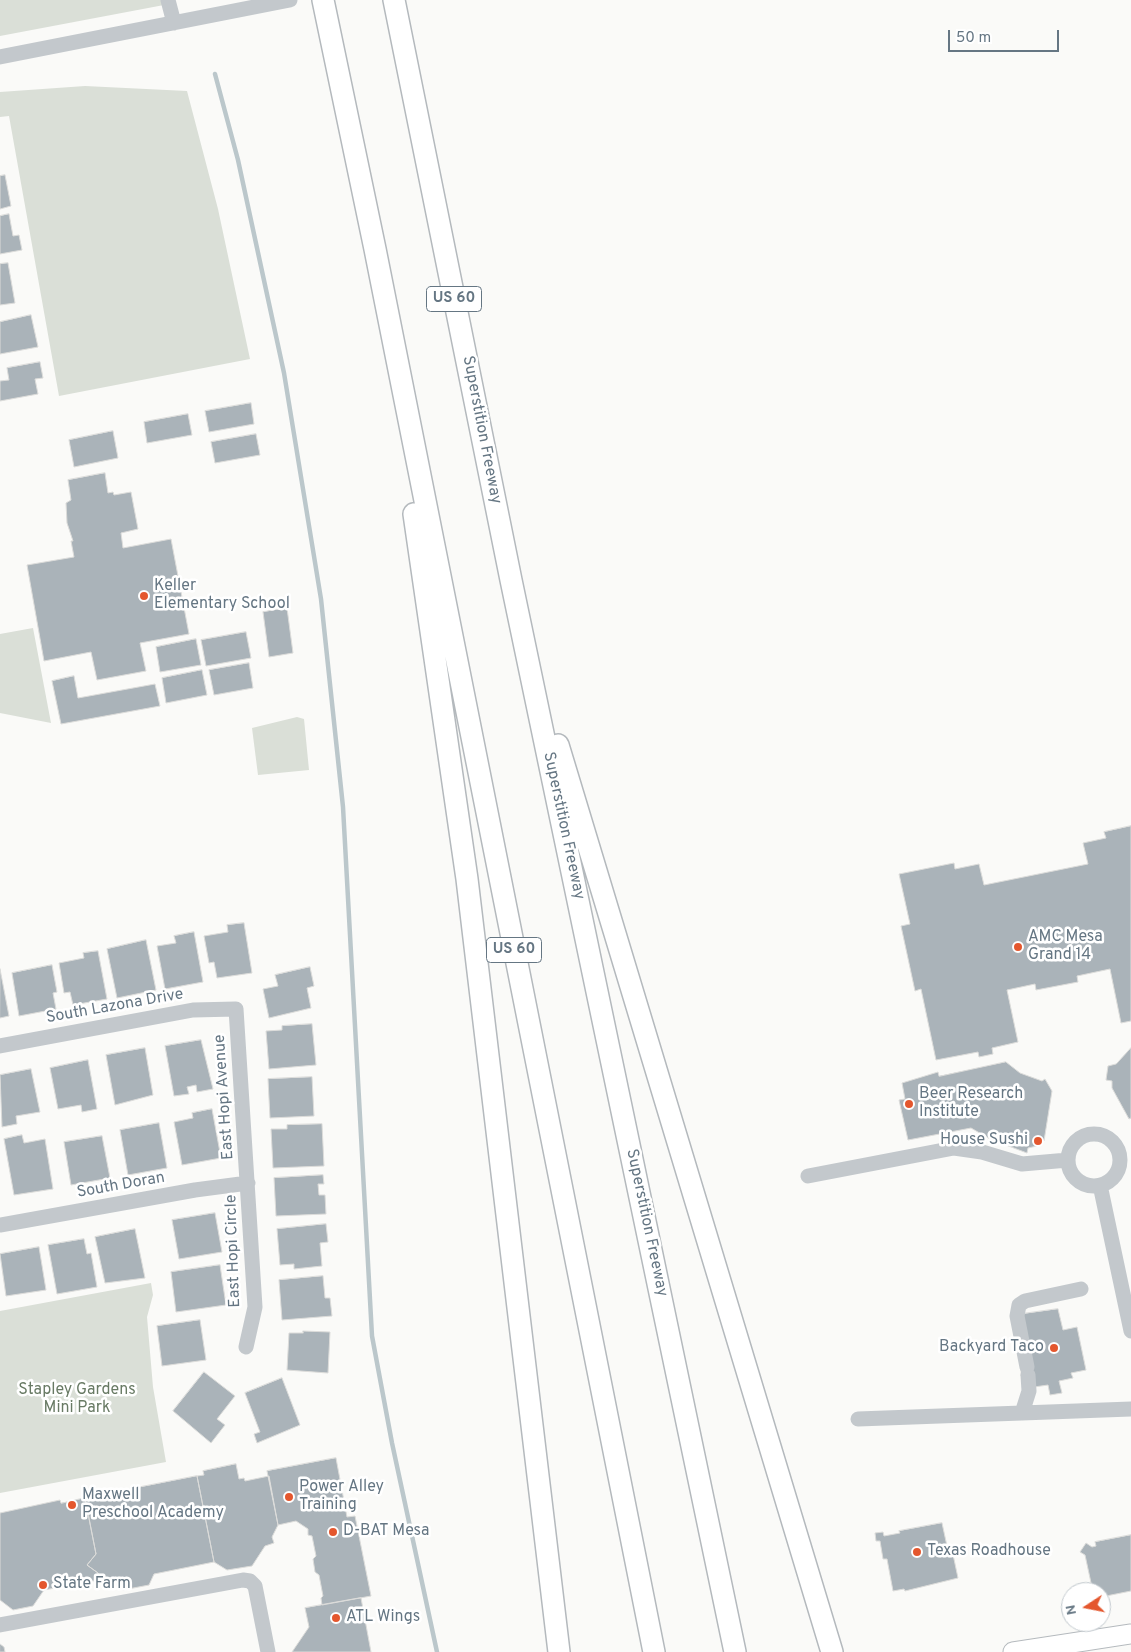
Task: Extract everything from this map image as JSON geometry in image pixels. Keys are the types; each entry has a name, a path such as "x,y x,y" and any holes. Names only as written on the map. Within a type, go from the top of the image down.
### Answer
{"highway":[{"name":"US 60","path":"323,0 375,249 654,1652"},
{"name":"Superstition Freeway","path":"394,0 515,599 735,1652"},
{"path":"375,249 467,879 560,1652"},
{"path":"515,599 832,1652"}],"main road":[{"path":"1013,1652 1131,1634"}],"street":[{"path":"168,0 174,23"},
{"path":"0,57 290,0"},
{"name":"South Lazona Drive","path":"0,1046 193,1010 236,1009"},
{"name":"East Hopi Avenue","path":"236,1009 248,1183"},
{"path":"1095,1133 1110,1139 1125,1152 1118,1170 1108,1182 1100,1185 1084,1184 1072,1175 1068,1160 1073,1144 1086,1134 1095,1133"},
{"path":"808,1176 954,1148 982,1152 1022,1164 1068,1160"},
{"name":"South Doran","path":"0,1225 195,1190 248,1183"},
{"name":"East Hopi Circle","path":"246,1347 256,1308 248,1183"},
{"path":"1100,1185 1131,1331"},
{"path":"1022,1413 1029,1391 1028,1371 1017,1316 1020,1305 1025,1301 1081,1290"},
{"path":"858,1419 1131,1409"},
{"path":"0,1625 250,1580 255,1586 268,1652"}],"green space":[{"path":"0,0 163,0 164,5 0,36"},
{"path":"85,86 187,91 218,209 250,359 59,396 9,116 0,117 0,92"},
{"path":"33,628 51,723 0,713 0,634"},
{"path":"297,717 304,719 309,770 258,775 252,728"},
{"name":"Stapley Gardens Mini Park","path":"151,1283 153,1295 147,1317 153,1387 166,1462 0,1493 0,1311"}],"building":[{"path":"5,175 11,206 0,209 0,176"},
{"path":"9,214 13,236 19,235 22,250 0,254 0,216"},
{"path":"8,263 15,303 0,305 0,264"},
{"path":"31,315 38,347 0,354 0,322"},
{"path":"40,362 43,378 35,379 38,394 0,401 0,381 9,380 7,368"},
{"path":"251,403 254,424 209,432 205,411"},
{"path":"188,414 192,435 147,443 144,422"},
{"path":"113,431 118,458 74,467 69,440"},
{"path":"256,434 260,455 215,463 211,442"},
{"path":"105,473 108,493 113,492 114,495 131,492 138,529 121,533 123,548 171,539 189,634 140,643 146,671 97,680 91,652 44,661 27,565 74,557 71,541 73,541 67,523 66,503 71,500 68,480"},
{"path":"287,608 293,653 269,657 263,612"},
{"path":"246,632 251,658 206,666 201,640"},
{"path":"196,639 201,665 160,672 156,647"},
{"path":"249,663 253,688 214,695 209,670"},
{"path":"202,670 207,695 166,703 162,678"},
{"path":"74,676 78,698 155,684 160,706 61,724 52,681"},
{"name":"AMC Mesa Grand 14","path":"1131,826 1131,1021 1121,1023 1110,969 1077,976 1078,982 1036,990 1035,984 1007,990 1018,1042 992,1048 993,1054 979,1057 978,1052 936,1060 921,989 915,991 901,926 910,924 899,874 954,863 955,869 979,864 984,885 1088,864 1083,843 1106,838 1104,832"},
{"path":"244,923 252,973 217,978 214,962 209,963 204,936 228,932 227,925"},
{"path":"194,932 203,982 165,989 157,946 176,943 174,936"},
{"path":"146,940 156,990 117,998 107,949"},
{"path":"98,951 107,999 73,1005 70,992 64,993 59,963 84,958 83,953"},
{"path":"52,965 57,992 53,993 56,1009 19,1016 12,973"},
{"path":"310,967 314,986 307,988 311,1008 269,1018 263,989 278,986 275,975"},
{"path":"0,969 9,1016 0,1018"},
{"path":"312,1024 316,1065 269,1069 266,1031 282,1030 282,1026"},
{"path":"201,1040 213,1089 197,1092 196,1085 187,1087 189,1094 174,1096 165,1046"},
{"path":"145,1048 153,1095 115,1105 106,1055"},
{"path":"1131,1048 1131,1118 1129,1119 1112,1088 1112,1081 1106,1080 1108,1066 1116,1064"},
{"path":"88,1060 97,1109 82,1112 81,1105 58,1109 50,1068"},
{"path":"1006,1062 1020,1073 1042,1081 1045,1079 1052,1091 1044,1141 1040,1141 1037,1146 1028,1148 1027,1153 990,1139 971,1128 908,1140 899,1100 905,1099 902,1083 938,1072 939,1076"},
{"path":"31,1069 40,1112 16,1116 17,1124 2,1127 0,1075"},
{"path":"312,1077 314,1116 270,1118 268,1079"},
{"path":"212,1109 221,1158 182,1165 174,1122 193,1118 192,1113"},
{"path":"159,1123 167,1168 128,1175 120,1130"},
{"path":"322,1124 324,1166 273,1168 271,1129 287,1129 287,1125"},
{"path":"22,1135 24,1143 45,1139 53,1189 14,1195 4,1139"},
{"path":"102,1136 110,1178 71,1185 64,1142"},
{"path":"323,1175 324,1184 318,1184 319,1195 325,1195 326,1214 276,1216 274,1178"},
{"path":"215,1213 222,1252 179,1259 172,1220"},
{"path":"326,1224 328,1242 320,1243 322,1266 294,1269 294,1264 280,1265 277,1229"},
{"path":"135,1229 145,1278 105,1283 95,1237"},
{"path":"84,1239 87,1254 91,1253 97,1287 57,1294 48,1245"},
{"path":"39,1247 46,1290 6,1296 0,1254"},
{"path":"220,1265 226,1305 176,1312 171,1272"},
{"path":"323,1276 325,1298 330,1298 332,1316 282,1320 279,1280"},
{"name":"Backyard Taco","path":"1058,1309 1063,1330 1077,1327 1086,1370 1071,1373 1073,1378 1059,1381 1062,1393 1050,1395 1048,1385 1034,1387 1021,1376 1022,1314"},
{"path":"200,1320 206,1360 162,1366 157,1326"},
{"path":"303,1331 330,1332 328,1373 287,1370 289,1333 303,1333"},
{"path":"204,1372 235,1396 217,1419 225,1425 211,1443 173,1411"},
{"path":"282,1378 300,1425 257,1443 254,1434 260,1432 245,1393"},
{"name":"D-BAT Mesa","path":"336,1458 347,1517 355,1516 371,1596 322,1605 321,1598 323,1596 319,1575 315,1572 313,1559 316,1556 312,1536 308,1535 308,1529 296,1521 278,1525 267,1471"},
{"path":"236,1464 239,1479 244,1478 245,1481 269,1476 278,1525 272,1537 274,1543 265,1546 252,1566 227,1570 214,1562 197,1476 204,1475 203,1471"},
{"path":"197,1476 214,1562 154,1574 149,1585 123,1590 106,1579 99,1580 98,1573 87,1565 96,1554 85,1498"},
{"path":"85,1498 96,1554 87,1565 98,1573 99,1580 44,1590 33,1606 13,1610 0,1600 0,1513 60,1500 61,1503"},
{"name":"Texas Roadhouse","path":"942,1523 947,1546 951,1545 958,1578 905,1591 904,1589 893,1591 887,1559 883,1559 880,1541 876,1541 875,1533 883,1532 884,1536 900,1533 899,1531"},
{"path":"1131,1535 1131,1591 1111,1595 1111,1582 1091,1582 1085,1555 1080,1552 1086,1543 1092,1547 1096,1546 1095,1542"},
{"name":"ATL Wings","path":"361,1598 371,1652 292,1652 309,1627 305,1608"},
{"path":"0,1644 4,1647 5,1652 0,1652"}],"waterway":[{"path":"215,74 238,160 284,373 321,599 343,807 372,1336 392,1443 437,1652"}],"place":[{"name":"Keller Elementary School","path":"144,596"},
{"name":"AMC Mesa Grand 14","path":"1018,947"},
{"name":"Beer Research Institute","path":"909,1104"},
{"name":"House Sushi","path":"1038,1141"},
{"name":"Backyard Taco","path":"1054,1348"},
{"name":"Power Alley Training","path":"289,1497"},
{"name":"Maxwell Preschool Academy","path":"72,1505"},
{"name":"D-BAT Mesa","path":"333,1532"},
{"name":"Texas Roadhouse","path":"917,1552"},
{"name":"State Farm","path":"43,1585"},
{"name":"ATL Wings","path":"336,1618"}]}
